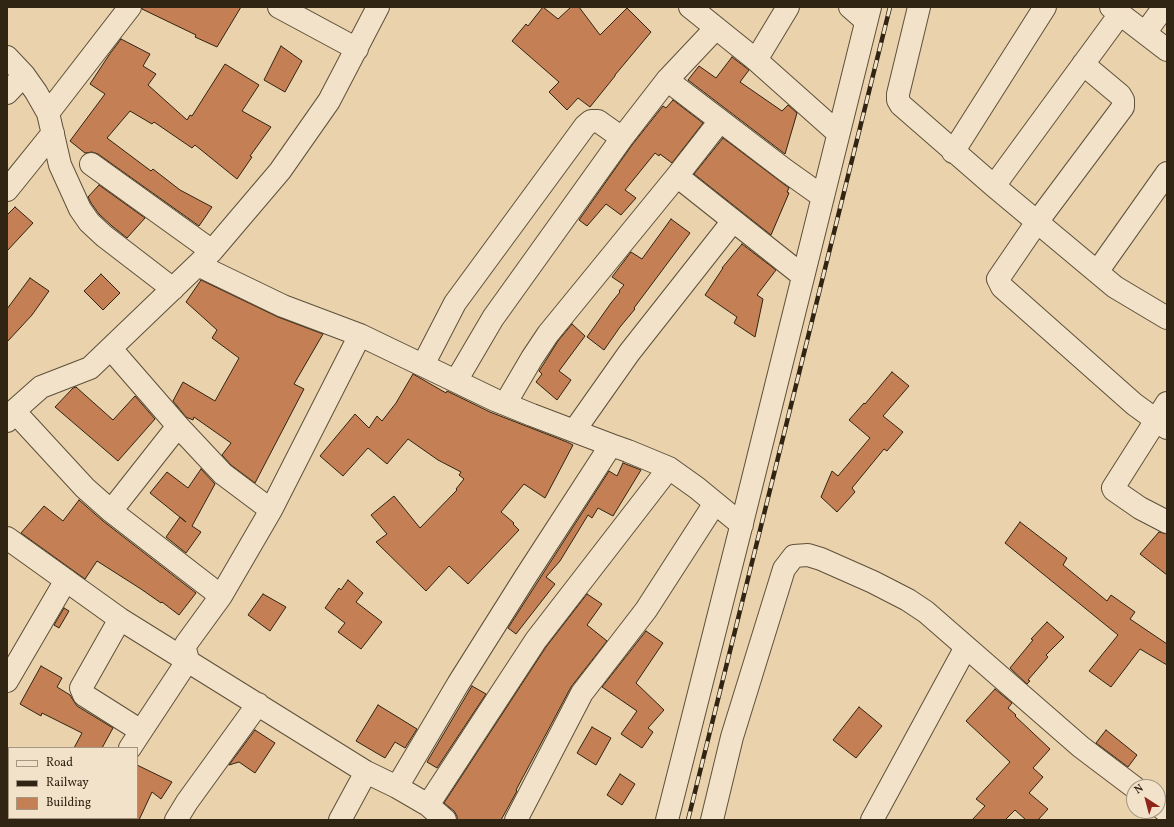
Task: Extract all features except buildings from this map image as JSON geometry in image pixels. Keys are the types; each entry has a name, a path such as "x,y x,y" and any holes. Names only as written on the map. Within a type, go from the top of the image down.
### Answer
{"street":[{"path":"7,190 130,7"},
{"path":"279,7 357,49"},
{"path":"221,596 111,511 85,488 11,416 41,387 90,368 205,258 280,170 329,101 378,7"},
{"path":"756,60 788,7"},
{"path":"667,820 742,525 868,14 850,7"},
{"path":"919,7 898,94 898,100 901,105 953,152 1097,272 1126,294 1137,299 1167,318"},
{"path":"953,152 1045,7"},
{"path":"1145,33 1164,7"},
{"path":"695,8 716,28 756,60 838,134"},
{"path":"994,186 1083,64 1116,10 1167,50"},
{"path":"456,381 493,318 622,138 667,80 716,28"},
{"path":"7,57 24,75 36,92 51,123 60,165 80,209 89,222 104,236 173,289"},
{"path":"1083,64 1120,95 1123,100 1123,107 1037,222 998,279 999,283 1008,292 1134,404 1163,417 1113,488 1140,508 1167,522"},
{"path":"7,93 24,75"},
{"path":"667,80 823,197"},
{"path":"423,365 455,303 585,126 591,121 598,121 622,138"},
{"path":"506,404 532,358 548,334 720,121"},
{"path":"91,164 205,258 283,306 360,336 532,415 669,468 697,488 742,525"},
{"path":"1097,272 1167,173"},
{"path":"677,176 803,276"},
{"path":"574,431 629,353 733,221"},
{"path":"120,619 81,688 84,695 135,740 188,660 185,649 186,644 221,596 271,510 360,336"},
{"path":"111,348 178,426 224,474 271,510"},
{"path":"111,511 178,426"},
{"path":"397,787 526,576 611,445"},
{"path":"428,805 536,640 669,468"},
{"path":"516,820 582,693 646,610 715,503"},
{"path":"7,538 120,619 366,772 397,787 428,805 445,820"},
{"path":"712,820 732,737 784,569 794,556 808,555 821,559 873,582 926,612 1081,747 1126,781"},
{"path":"7,681 66,580"},
{"path":"872,820 966,647"},
{"path":"176,820 187,802 258,704"},
{"path":"340,820 366,772"}],"railway":[{"path":"688,820 890,7"}]}
